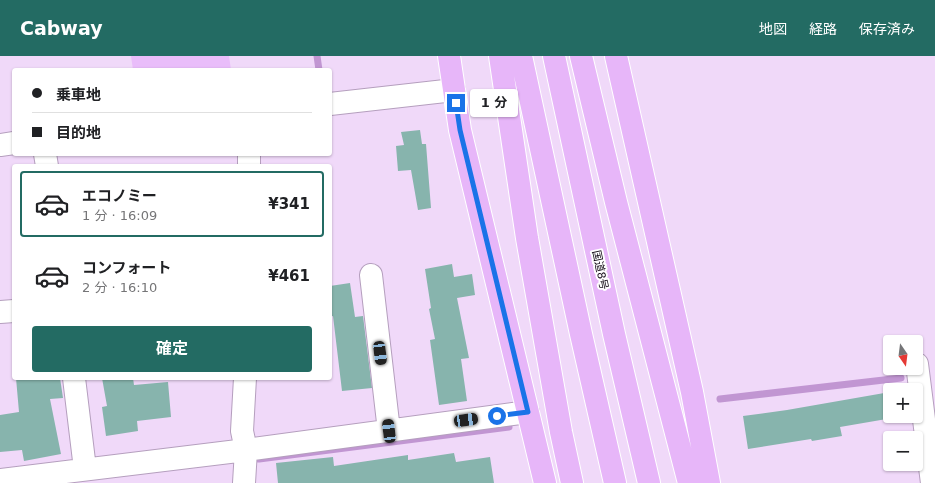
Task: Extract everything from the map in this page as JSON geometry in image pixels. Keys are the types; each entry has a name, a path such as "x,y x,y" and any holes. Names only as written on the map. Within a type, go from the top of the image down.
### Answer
{"highway":[{"path":"450,56 460,130 545,483"},
{"path":"500,56 527,238 561,432 572,483"},
{"path":"521,56 615,483"},
{"name":"国道8号","path":"554,56 614,334 649,483"},
{"path":"581,56 616,202 689,483"},
{"path":"616,56 692,392 710,483"}],"street":[{"path":"332,104 454,90"},
{"path":"0,145 12,143"},
{"path":"371,275 389,431"},
{"path":"0,312 12,310"},
{"path":"918,375 932,483"},
{"path":"74,380 85,470"},
{"path":"244,483 246,450 242,431 245,380"},
{"path":"0,480 246,450 528,412"}],"shaded area":[{"path":"131,56 229,56 231,68 133,68"}],"building":[{"path":"420,130 422,144 426,144 431,208 418,210 411,170 398,171 396,146 404,145 401,132"},
{"path":"452,264 454,277 472,274 475,295 457,298 469,358 461,359 467,401 439,405 430,340 435,339 429,309 431,308 425,269"},
{"path":"350,283 355,317 363,316 372,388 342,391 332,316 332,286"},
{"path":"16,380 60,380 63,398 50,399 61,454 24,461 22,450 0,452 0,415 19,412"},
{"path":"102,380 133,380 134,385 168,382 171,417 137,421 138,431 106,436 102,407 107,406"},
{"path":"883,393 883,420 840,427 842,436 812,441 811,439 748,449 743,416"},
{"path":"454,453 456,462 490,457 494,483 278,483 276,463 333,457 334,466 408,455 408,460"}],"waterway":[{"path":"317,56 319,68"},
{"path":"720,399 901,378"},
{"path":"259,459 509,427"}],"route":[{"path":"456,103 460,130 528,412 497,416"}]}
